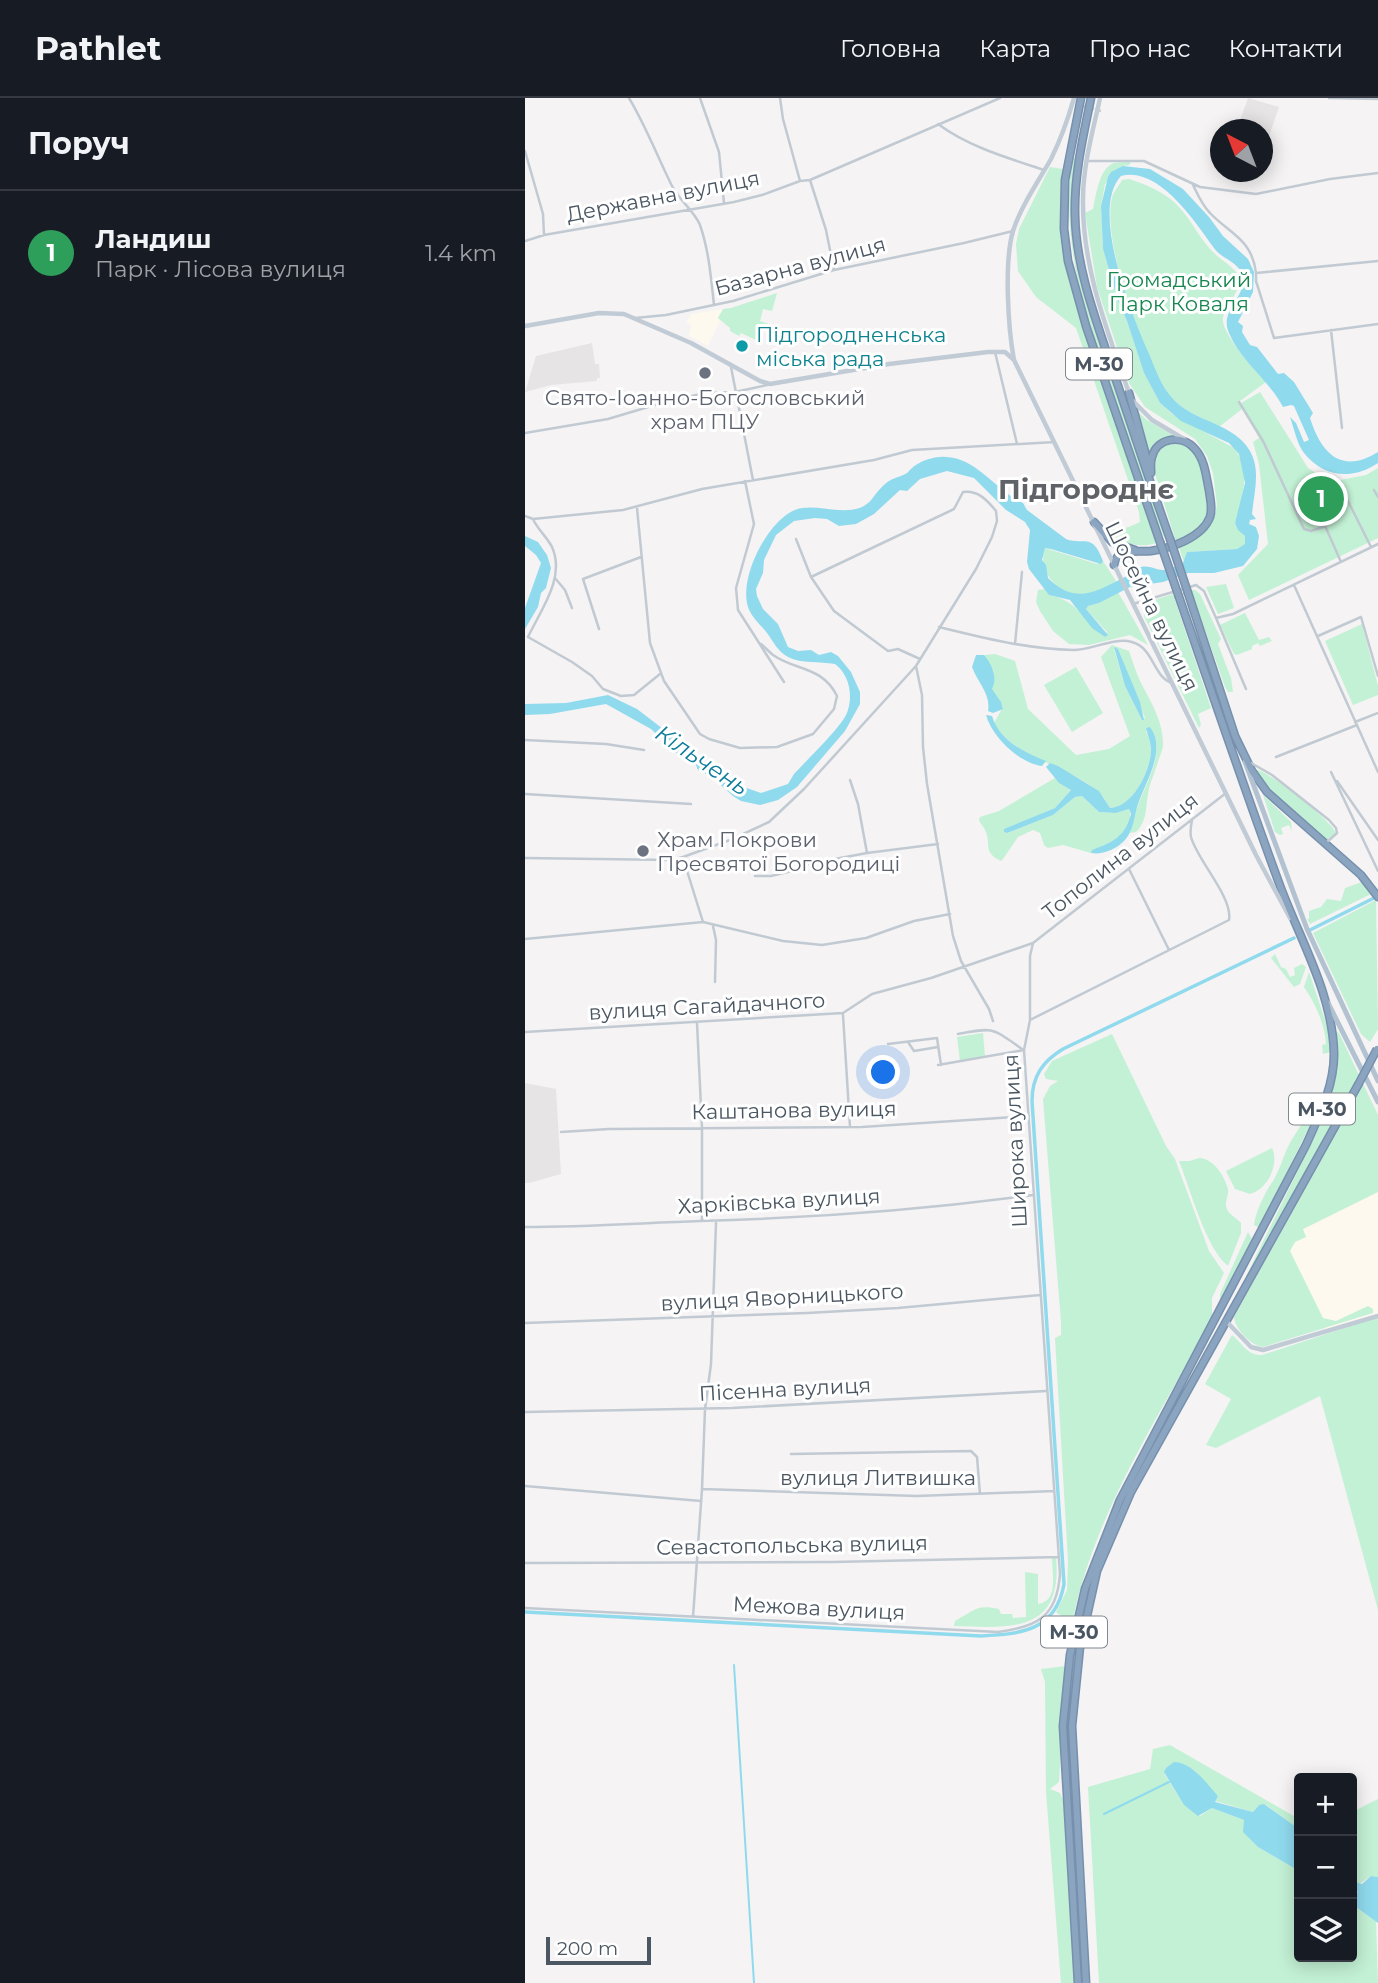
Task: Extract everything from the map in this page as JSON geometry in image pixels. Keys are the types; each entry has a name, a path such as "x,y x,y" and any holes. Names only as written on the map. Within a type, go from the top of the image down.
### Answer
{"highway":[{"name":"М-30","path":"1078,1983 1063,1726 1067,1675 1078,1615 1093,1564 1120,1500 1306,1145 1327,1096 1334,1054 1321,988 1294,925 1237,770 1083,316 1068,261 1064,229 1064,191 1068,155 1081,98"},
{"name":"М-30","path":"1091,98 1076,183 1076,227 1080,260 1097,321 1235,736 1267,792 1361,875 1376,894"},
{"path":"1129,393 1156,499"},
{"path":"1116,568 1115,559 1120,554 1144,552 1188,539 1202,529 1210,518 1211,506 1206,475 1200,457 1188,443 1173,439 1160,445 1151,458 1151,473"},
{"path":"1094,522 1112,542 1144,552"},
{"name":"М-30","path":"1086,1983 1072,1726 1076,1672 1084,1622 1097,1572 1131,1492 1378,1048"},
{"path":"1220,1313 1227,1322"}],"main road":[{"name":"Шосейна вулиця","path":"1074,98 1061,138 1013,231 1009,256 1009,293 1010,337 1014,360 1256,855 1294,925"},
{"path":"1100,98 1087,161 1083,199 1088,260 1096,295 1129,393 1140,411 1188,443"},
{"path":"525,326 599,313 624,314 730,363 760,381 770,383 926,359 995,352 1005,352 1014,360"},
{"path":"1235,736 1307,929 1375,1067 1378,1081"},
{"path":"1321,988 1378,1102"},
{"path":"1227,1322 1251,1347 1263,1350 1378,1315"}],"street":[{"path":"629,98 672,186 688,210 697,217 707,249 714,305"},
{"path":"700,98 719,152 724,203"},
{"path":"781,98 783,119 800,181"},
{"name":"Державна вулиця","path":"525,242 544,235 762,195 810,180 1000,98"},
{"path":"1329,98 1378,99"},
{"path":"938,124 984,149 1044,170"},
{"path":"525,151 543,214 544,235"},
{"path":"1087,161 1144,161 1193,185 1215,191 1256,194 1330,179 1378,173"},
{"path":"810,180 829,239 834,270"},
{"path":"1193,185 1207,209 1244,242 1253,257 1256,281 1274,338 1378,324"},
{"name":"Базарна вулиця","path":"634,318 666,315 714,305 834,270 1013,231"},
{"path":"1257,273 1378,261"},
{"path":"1331,330 1342,428"},
{"path":"995,352 1017,444"},
{"path":"730,363 753,480"},
{"path":"525,433 608,419 705,393 761,388 770,383"},
{"path":"1240,402 1263,441 1304,529 1311,531 1325,526"},
{"path":"525,516 533,519 600,514 745,481 874,460 912,450 1055,442"},
{"path":"745,481 754,524 736,594 742,617 783,682"},
{"path":"1374,490 1378,497"},
{"path":"525,858 647,861 683,858 769,821 804,789 916,666 976,569 992,537 997,521 996,510 979,494 963,492 954,509 811,577"},
{"path":"1344,493 1371,547"},
{"path":"1311,494 1341,562"},
{"path":"637,507 646,625 660,674 694,727 709,739 740,748 777,747 813,734 834,709 837,700 831,685 815,672 773,655 761,644"},
{"path":"533,519 554,551 555,578 528,636 592,676 603,689 621,696 634,695 660,674"},
{"path":"796,539 811,577 834,611 888,651 898,649 920,659"},
{"path":"1216,618 1233,614 1378,544"},
{"path":"599,629 583,579 641,557"},
{"path":"1015,644 1022,572"},
{"path":"555,578 565,590 572,608"},
{"path":"1133,604 1196,585 1204,591 1246,689"},
{"path":"1294,585 1378,772"},
{"path":"1318,636 1361,617 1378,676"},
{"path":"939,627 1015,644 1076,650 1114,642 1133,643 1147,652 1164,681 1172,683"},
{"path":"916,666 922,695 925,763 953,936 964,967 993,1021"},
{"path":"1276,757 1378,713"},
{"path":"525,740 606,744 644,750"},
{"path":"1248,762 1272,775 1329,820 1336,828 1337,834 1324,843"},
{"path":"1378,840 1331,772 1378,869"},
{"path":"850,780 858,804 867,853"},
{"name":"Тополина вулиця","path":"1033,943 1226,793"},
{"path":"525,794 691,804"},
{"path":"1030,1020 1226,922 1230,917 1229,913 1191,838 1192,819"},
{"path":"755,876 771,876 808,864 867,853 938,844"},
{"path":"683,858 703,922"},
{"path":"1129,869 1169,950"},
{"path":"525,939 703,922 783,941 822,944 866,938 914,921 950,914"},
{"path":"713,925 716,940 715,982"},
{"path":"964,967 1005,955 1033,943"},
{"name":"Широка вулиця","path":"1033,943 1030,956 1030,1020 1024,1050 1059,1556"},
{"name":"вулиця Сагайдачного","path":"525,1032 843,1013 872,994 964,967"},
{"path":"843,1013 850,1126"},
{"path":"697,1023 702,1128 702,1221"},
{"path":"958,1034 994,1030 1024,1050"},
{"path":"888,1044 937,1038 939,1065 1024,1050"},
{"path":"908,1042 914,1051 938,1047"},
{"name":"Каштанова вулиця","path":"561,1132 850,1126 1028,1116"},
{"name":"Харківська вулиця","path":"525,1227 716,1222 867,1213 1033,1195"},
{"path":"693,1617 705,1409 711,1364 716,1222"},
{"name":"вулиця Яворницького","path":"525,1324 885,1309 1040,1295"},
{"name":"Пісенна вулиця","path":"525,1412 705,1409 1047,1391"},
{"path":"791,1454 971,1451 977,1457 979,1494"},
{"path":"525,1486 701,1501"},
{"name":"вулиця Литвишка","path":"702,1489 917,1496 1054,1491"},
{"name":"Севастопольська вулиця","path":"525,1563 697,1563 1059,1556"},
{"name":"Межова вулиця","path":"525,1608 998,1632 1020,1629 1043,1618 1054,1603 1059,1587 1059,1556"}],"shaded area":[{"path":"1248,98 1279,107 1273,125 1273,119 1241,119"},
{"path":"723,309 708,346 689,336 691,325 686,323 691,314"},
{"path":"592,343 595,364 599,364 600,378 597,378 597,381 551,385 525,392 536,356"},
{"path":"525,1083 556,1089 561,1174 529,1183 525,1183"},
{"path":"1378,1192 1378,1313 1326,1329 1290,1251 1302,1230"}],"green space":[{"path":"1072,158 1077,158 1076,250 1165,538 1151,507 1084,306 1071,234 1069,197"},
{"path":"1131,162 1123,166 1105,184 1101,206 1103,249 1144,373 1160,403 1172,414 1234,448 1243,466 1243,494 1235,523 1245,536 1245,544 1237,549 1187,552 1184,563 1179,547 1203,533 1215,515 1217,505 1213,473 1207,456 1195,439 1145,407 1129,383 1097,287 1085,213 1093,209 1105,170 1114,163"},
{"path":"1050,167 1063,169 1061,213 1069,280 1156,543 1149,545 1134,545 1102,529 1102,526 1126,528 1140,522 1139,512 1076,328 1036,297 1018,271 1016,244 1019,229"},
{"name":"Громадський Парк Коваля","path":"1129,179 1173,201 1207,246 1240,278 1237,290 1224,314 1224,324 1240,352 1266,382 1240,401 1241,403 1260,392 1308,468 1330,482 1366,475 1378,468 1378,538 1249,600 1238,575 1268,544 1259,464 1253,442 1259,438 1242,409 1219,427 1184,408 1174,400 1151,361 1128,303 1113,243 1110,217 1112,198 1122,180"},
{"path":"777,293 772,311 763,309 760,321 769,324 767,330 760,328 756,340 730,331 718,318 723,309"},
{"path":"1135,409 1147,420 1176,437 1168,438 1149,458"},
{"path":"1168,442 1185,443 1199,460 1210,509 1199,528 1176,542 1152,464 1157,450"},
{"path":"1045,548 1097,564 1103,561 1116,581 1086,595 1068,592 1053,582 1047,574 1043,557"},
{"path":"1226,584 1234,608 1218,614 1206,587"},
{"path":"1046,589 1049,595 1068,602 1105,637 1107,632 1086,609 1118,592 1148,645 1130,635 1089,645 1069,644 1053,631 1036,602 1038,590"},
{"path":"1191,590 1200,594 1221,639 1218,644 1231,678 1233,692 1228,692 1225,687"},
{"path":"1173,594 1211,708 1198,714 1201,724 1199,728 1144,616 1150,603"},
{"path":"1245,613 1259,640 1269,637 1272,641 1260,646 1258,643 1252,646 1252,649 1237,655 1234,654 1220,625"},
{"path":"1362,624 1378,695 1353,705 1325,641"},
{"path":"1112,645 1129,651 1162,730 1163,747 1150,785 1145,816 1136,832 1130,833 1156,753 1155,735 1150,727 1146,731 1151,753 1143,779 1126,802 1110,808 1098,791 1027,753 1003,735 994,723 1003,707 991,689 994,672 984,655 995,654 1015,661 1028,709 1076,755 1109,749 1130,736 1101,657","holes":["1114,649 1118,649 1145,718 1142,720 1125,686"]},
{"path":"1076,667 1103,713 1072,732 1044,685"},
{"path":"1255,769 1299,797 1336,833 1327,840 1269,791"},
{"path":"1055,778 1071,790 1055,808 1005,829 1004,832 1053,815 1075,797 1082,796 1099,812 1116,813 1129,809 1129,825 1125,831 1091,853 1063,845 1048,848 1044,845 1040,833 1033,830 1018,837 1001,861 995,858 989,851 987,835 980,817 999,811"},
{"path":"1263,795 1291,822 1292,831 1289,825 1281,828 1283,834 1275,832"},
{"path":"1362,882 1371,894 1310,924 1307,919 1309,911 1321,907 1327,899 1341,901 1345,888"},
{"path":"1376,900 1378,1029 1370,1042 1361,1034 1313,933"},
{"path":"1275,954 1290,977 1295,975 1294,968 1302,964 1306,967 1300,984 1294,987 1271,958"},
{"path":"1309,972 1330,1035 1331,1052 1323,1054 1322,1045 1326,1044 1324,1029 1316,1007 1304,987"},
{"path":"1335,1030 1339,1033 1378,1115 1378,1192 1303,1229 1306,1237 1295,1242 1290,1251 1323,1318 1336,1321 1368,1306 1373,1309 1373,1313 1263,1347 1244,1336 1234,1317 1361,1087 1357,1082 1230,1309 1331,1103 1336,1067"},
{"path":"983,1033 985,1057 960,1061 957,1037"},
{"path":"1112,1034 1166,1146 1175,1159 1209,1251 1224,1273 1212,1298 1212,1319 1130,1467 1095,1544 1072,1624 1056,1612 1067,1590 1068,1561 1055,1338 1061,1335 1061,1322 1043,1099 1050,1086 1058,1081 1046,1079 1044,1074 1052,1061"},
{"path":"1316,1096 1318,1105 1315,1115 1258,1227 1254,1225 1261,1203"},
{"path":"1272,1148 1273,1169 1267,1182 1250,1194 1235,1189 1226,1171"},
{"path":"1199,1158 1209,1161 1221,1173 1228,1189 1227,1209 1241,1223 1241,1233 1228,1266 1220,1258 1199,1217 1179,1161"},
{"path":"1248,1232 1252,1239 1229,1291 1220,1303 1220,1294"},
{"path":"1378,1317 1378,1610 1320,1396 1216,1448 1206,1445 1231,1399 1205,1384 1232,1335 1249,1351 1262,1355"},
{"path":"1052,1557 1056,1557 1056,1582 1051,1600 1042,1613 1029,1621 1014,1625 954,1626 955,1621 980,1608 999,1609 1001,1614 1012,1614 1013,1618 1026,1617 1025,1572 1038,1574 1038,1604 1045,1602 1053,1586"},
{"path":"1066,1666 1059,1782 1050,1789 1060,1793 1063,1800 1076,1983 1061,1983 1046,1792 1045,1682 1041,1669"},
{"path":"1170,1745 1294,1816 1294,1825 1266,1805 1258,1806 1253,1812 1215,1801 1218,1796 1210,1789 1164,1773 1184,1805 1200,1816 1212,1808 1244,1820 1244,1832 1258,1847 1294,1868 1294,1962 1357,1962 1357,1908 1376,1921 1378,1983 1099,1983 1088,1787 1150,1769 1153,1749"},
{"path":"1378,1799 1378,1877 1371,1876 1359,1884 1357,1883 1357,1810"}],"water":[{"name":"Кільчень","path":"1123,166 1150,169 1183,189 1223,236 1248,259 1254,272 1253,292 1238,322 1243,326 1242,332 1250,345 1257,347 1278,374 1284,373 1294,382 1313,413 1310,418 1320,441 1334,457 1353,461 1365,459 1378,452 1378,463 1359,472 1339,474 1320,468 1304,453 1290,417 1296,423 1304,442 1309,440 1294,406 1283,407 1229,333 1227,318 1243,285 1239,268 1217,252 1175,198 1149,179 1135,175 1121,176 1113,191 1111,234 1123,284 1138,329 1158,375 1175,401 1193,414 1235,435 1250,451 1253,459 1256,482 1252,514 1256,519 1250,520 1249,524 1256,527 1259,536 1257,549 1243,566 1214,573 1188,573 1163,582 1130,587 1088,606 1086,609 1108,635 1105,637 1092,628 1070,600 1049,595 1029,569 1027,562 1030,530 1025,522 1006,510 974,478 947,471 920,479 907,491 900,490 874,514 856,524 839,526 827,519 815,518 794,521 776,535 764,560 763,573 756,589 763,609 778,624 788,647 798,651 811,650 819,655 831,652 838,656 851,672 860,692 860,704 845,731 797,787 778,800 760,805 741,801 711,776 698,770 696,765 675,752 651,729 606,704 550,714 525,715 525,704 566,703 608,695 637,709 735,784 761,793 788,784 843,721 850,694 844,674 835,664 799,661 784,655 751,614 746,595 747,582 756,555 771,530 789,513 806,508 853,510 862,507 888,482 932,458 946,457 967,463 1023,503 1027,510 1066,539 1087,541 1095,546 1103,561 1101,564 1045,548 1042,560 1046,565 1048,578 1076,594 1103,588 1141,567 1170,569 1183,563 1187,552 1237,549 1245,544 1245,536 1235,523 1245,483 1239,454 1229,443 1181,421 1160,403 1144,373 1118,301 1103,249 1101,206 1108,177 1111,172"},
{"path":"525,536 538,542 547,555 551,568 538,607 525,629 525,608 541,563 525,546"},
{"path":"1114,647 1118,649 1140,702 1144,720 1125,686"},
{"path":"976,655 984,655 993,671 992,689 1003,709 993,713 988,711 986,694 972,667"},
{"path":"986,715 992,716 1007,739 1046,761 1042,766 1024,760 1008,748 994,732"},
{"path":"1150,727 1155,736 1156,755 1130,832 1118,846 1109,851 1091,853 1122,833 1131,814 1129,809 1116,813 1099,812 1082,796 1075,797 1053,815 1004,832 1004,829 1055,808 1071,790 1059,783 1046,767 1050,763 1099,791 1110,808 1126,801 1144,778 1151,751 1146,728"},
{"path":"1174,1762 1181,1763 1199,1774 1218,1796 1215,1802 1253,1812 1259,1805 1264,1804 1294,1825 1294,1868 1258,1847 1243,1832 1244,1820 1212,1808 1198,1816 1184,1805 1164,1772"},
{"path":"1371,1876 1378,1877 1378,1923 1357,1908 1357,1882 1362,1884"}],"waterway":[{"path":"1310,930 1376,897"},
{"path":"525,1612 981,1636 1023,1631 1045,1621 1060,1600 1064,1584 1032,1101 1034,1084 1044,1064 1063,1049 1294,938"},
{"path":"734,1665 754,1983"},
{"path":"1104,1814 1169,1782"}],"tunnel":[{"path":"1080,105 1101,111"}],"place":[{"name":"Підгородненська міська рада","path":"742,346"},
{"name":"Свято-Іоанно-Богословський храм ПЦУ","path":"705,373"},
{"name":"Ландиш","path":"1321,499"},
{"name":"Храм Покрови Пресвятої Богородиці","path":"643,851"}],"district":[{"name":"Підгороднє","path":"1086,489"}]}
